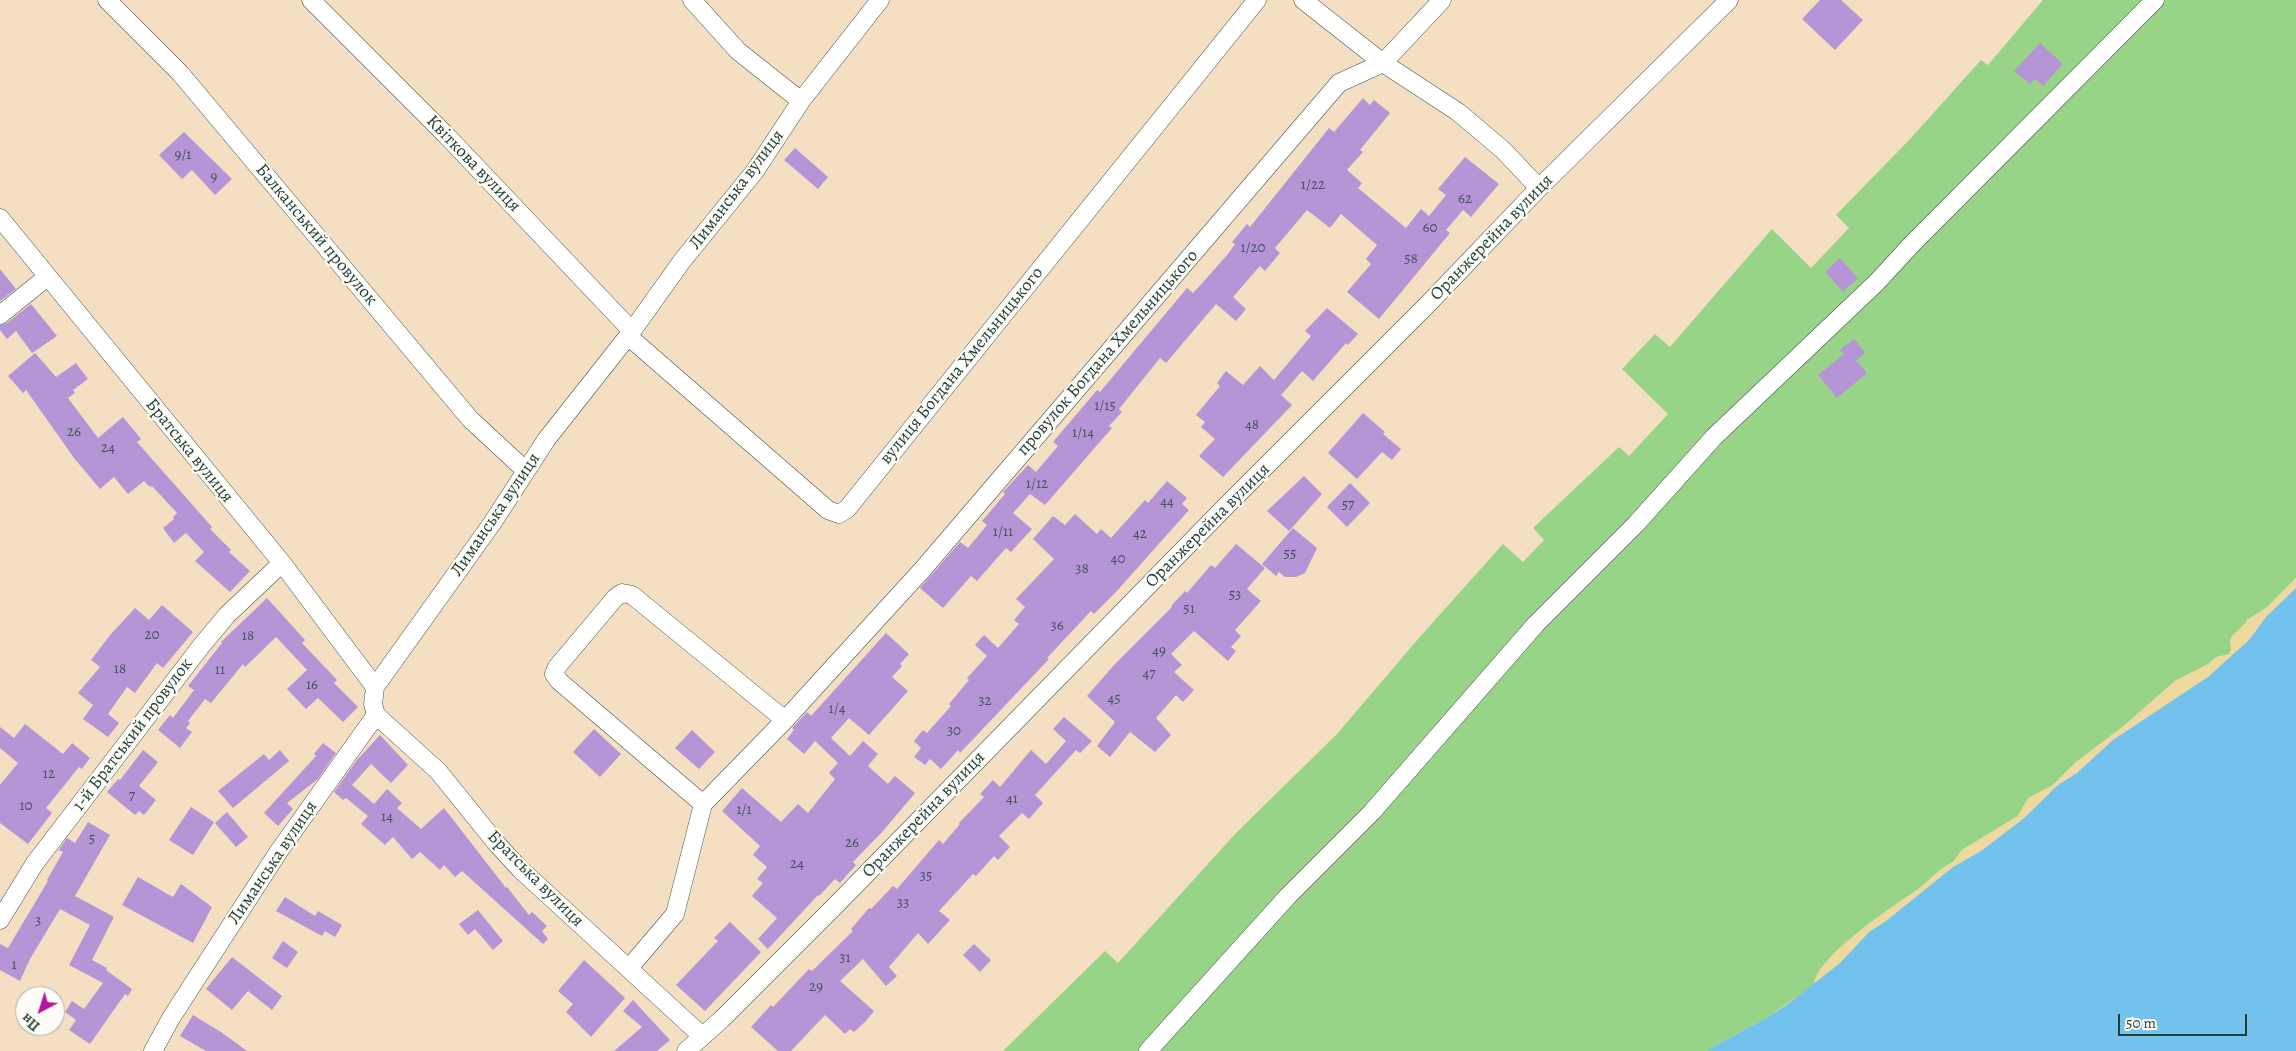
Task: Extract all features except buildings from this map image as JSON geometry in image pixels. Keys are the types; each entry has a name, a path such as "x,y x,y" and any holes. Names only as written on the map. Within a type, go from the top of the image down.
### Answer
{"street":[{"name":"Балканський провулок","path":"107,0 180,74 470,419 525,470"},
{"name":"Квіткова вулиця","path":"311,0 446,135 630,333"},
{"path":"692,0 738,51 801,101"},
{"name":"Лиманська вулиця","path":"374,687 493,522 525,470 630,333 682,261 755,171 801,101 880,0"},
{"name":"вулиця Богдана Хмельницького","path":"630,333 828,510 839,514 847,509 1257,0"},
{"path":"1304,0 1383,63 1458,112 1503,150 1539,188"},
{"name":"провулок Богдана Хмельницького","path":"703,804 785,720 922,570 1339,84 1383,63 1442,0"},
{"name":"Оранжерейна вулиця","path":"686,1051 835,906 1227,505 1428,304 1539,188 1729,0"},
{"path":"1148,1051 1288,896 1372,812 1536,624 1636,524 1714,436 1877,282 1912,244 2155,0"},
{"name":"Братська вулиця","path":"0,218 282,563 374,687"},
{"path":"0,315 47,277"},
{"name":"1-й Братський провулок","path":"0,920 35,863 202,645 227,615 282,563"},
{"path":"629,968 675,914 703,804 559,681 554,674 557,667 615,598 622,593 632,595 785,720"},
{"path":"374,687 373,704 376,715"},
{"name":"Лиманська вулиця","path":"154,1051 171,1018 279,851 376,715"},
{"name":"Братська вулиця","path":"376,715 438,771 497,844 520,869 702,1036"}],"green space":[{"path":"2043,0 2296,0 2296,578 2267,608 2247,620 2229,654 2175,681 2125,725 2075,763 2053,785 2038,794 2018,816 1962,850 1953,862 1857,933 1828,960 1818,973 1814,985 1768,1017 1706,1051 1003,1051 1105,951 1118,963 1236,833 1337,734 1418,639 1503,544 1523,562 1544,540 1533,528 1619,447 1629,456 1668,414 1622,369 1655,334 1670,347 1772,229 1811,268 1849,228 1836,215 1911,138 1981,60 1988,65"}],"sand":[{"path":"2296,578 2296,588 2256,629 2249,640 2208,677 2154,714 2146,717 2077,773 2058,785 2023,819 1981,851 1953,867 1886,921 1869,932 1840,963 1814,984 1818,973 1842,946 1953,862 1962,850 2018,816 2028,798 2053,785 2075,763 2125,725 2175,681 2208,664 2216,657 2229,654 2232,636 2252,617 2267,607"}],"water":[{"path":"2296,588 2296,1051 1706,1051 1788,1004 1840,963 1869,932 1886,921 1953,867 1981,851 2023,819 2058,785 2077,773 2113,740 2208,677 2249,640 2266,617"}]}
